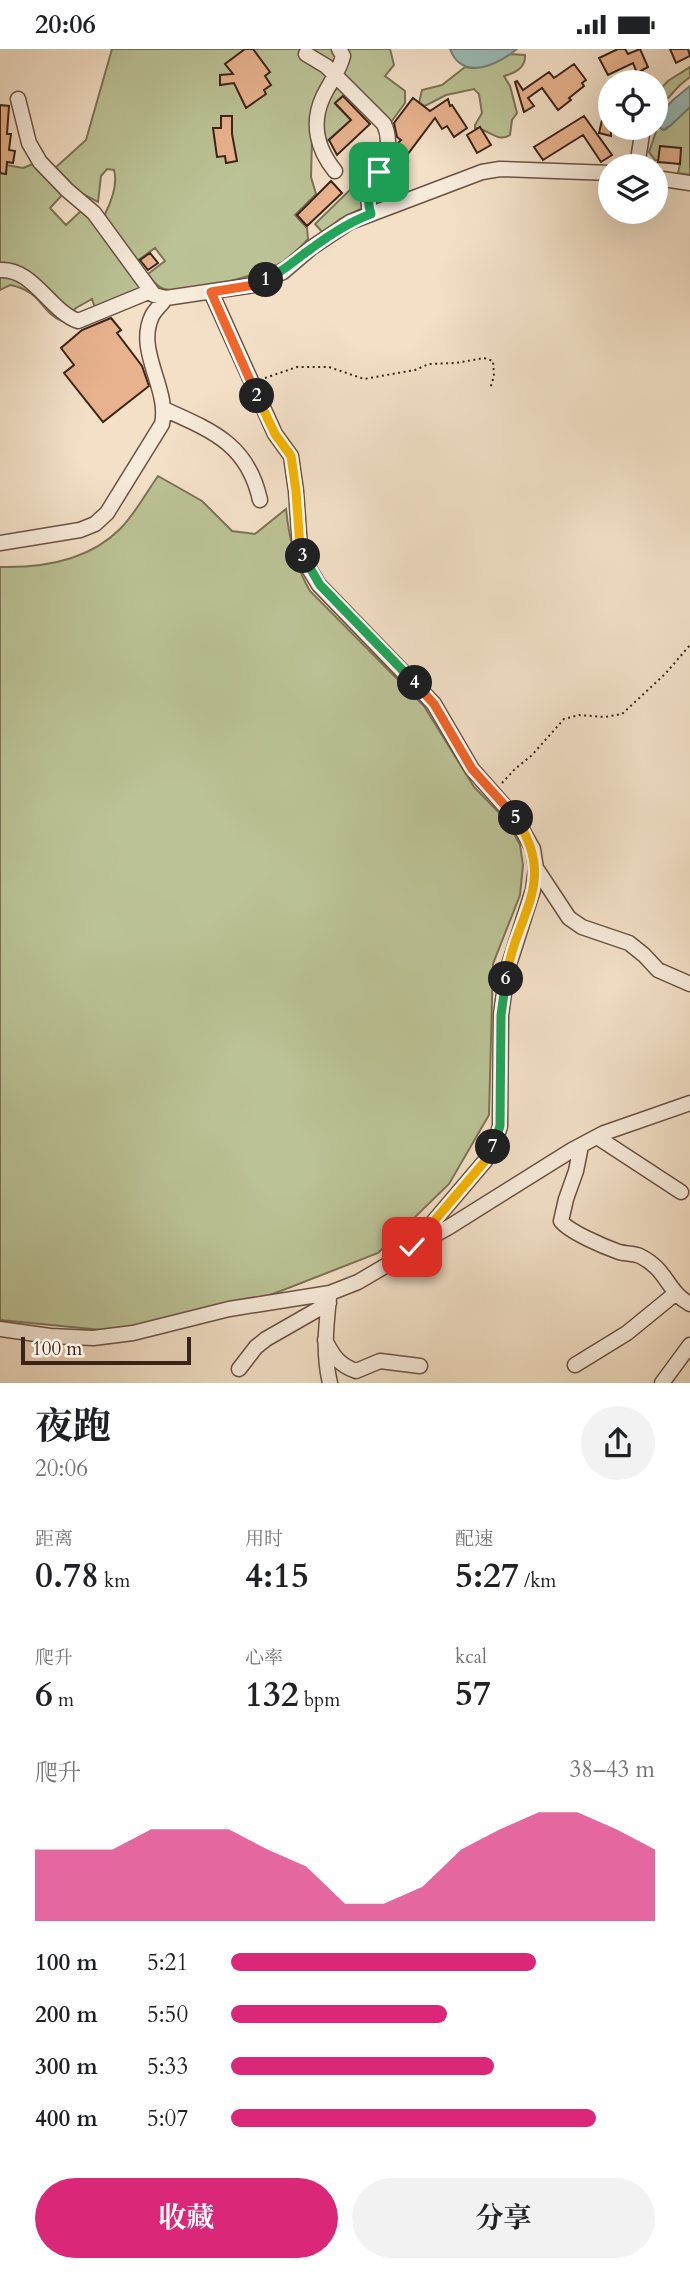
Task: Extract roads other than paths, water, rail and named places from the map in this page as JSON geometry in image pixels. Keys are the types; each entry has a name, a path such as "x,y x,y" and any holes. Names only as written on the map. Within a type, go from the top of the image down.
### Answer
{"street":[{"path":"335,171 324,157 317,141 317,119 323,97 336,77 343,56 339,49"},
{"path":"306,54 326,66 384,124 387,132 386,158 368,193 367,201 371,214"},
{"path":"18,99 29,143 40,162 67,190 94,212 151,291 166,299 254,285 283,272 350,222 482,171 500,169 598,173"},
{"path":"668,180 690,183"},
{"path":"0,270 19,275 41,291 66,317 78,321 151,291"},
{"path":"211,292 275,434 291,456 300,547 305,562 327,593 434,704 472,769 516,819 533,849 536,868 533,890 507,971 501,1015 500,1126 495,1143 485,1161 412,1247"},
{"path":"0,543 80,530 95,524 107,513 162,424 166,410 147,336 152,317 166,299"},
{"path":"166,410 222,437 244,458 257,482 260,500"},
{"path":"536,868 569,918 582,927 629,943 658,970 690,984"},
{"path":"239,1369 266,1339 412,1247 581,1146 597,1137 690,1103"},
{"path":"597,1137 681,1192"},
{"path":"581,1146 561,1221 579,1234 618,1252 638,1255 658,1267 676,1293 690,1304"},
{"path":"575,1365 627,1333 676,1293"},
{"path":"0,1329 93,1338 156,1328 229,1310 329,1298"},
{"path":"329,1298 325,1340 330,1383"},
{"path":"325,1340 334,1358 345,1367 356,1371 380,1361 420,1366"},
{"path":"662,1383 690,1345"}],"water":[{"path":"450,49 517,49 490,65 471,68 455,59"},
{"path":"690,86 690,107 668,127 668,105"}]}
